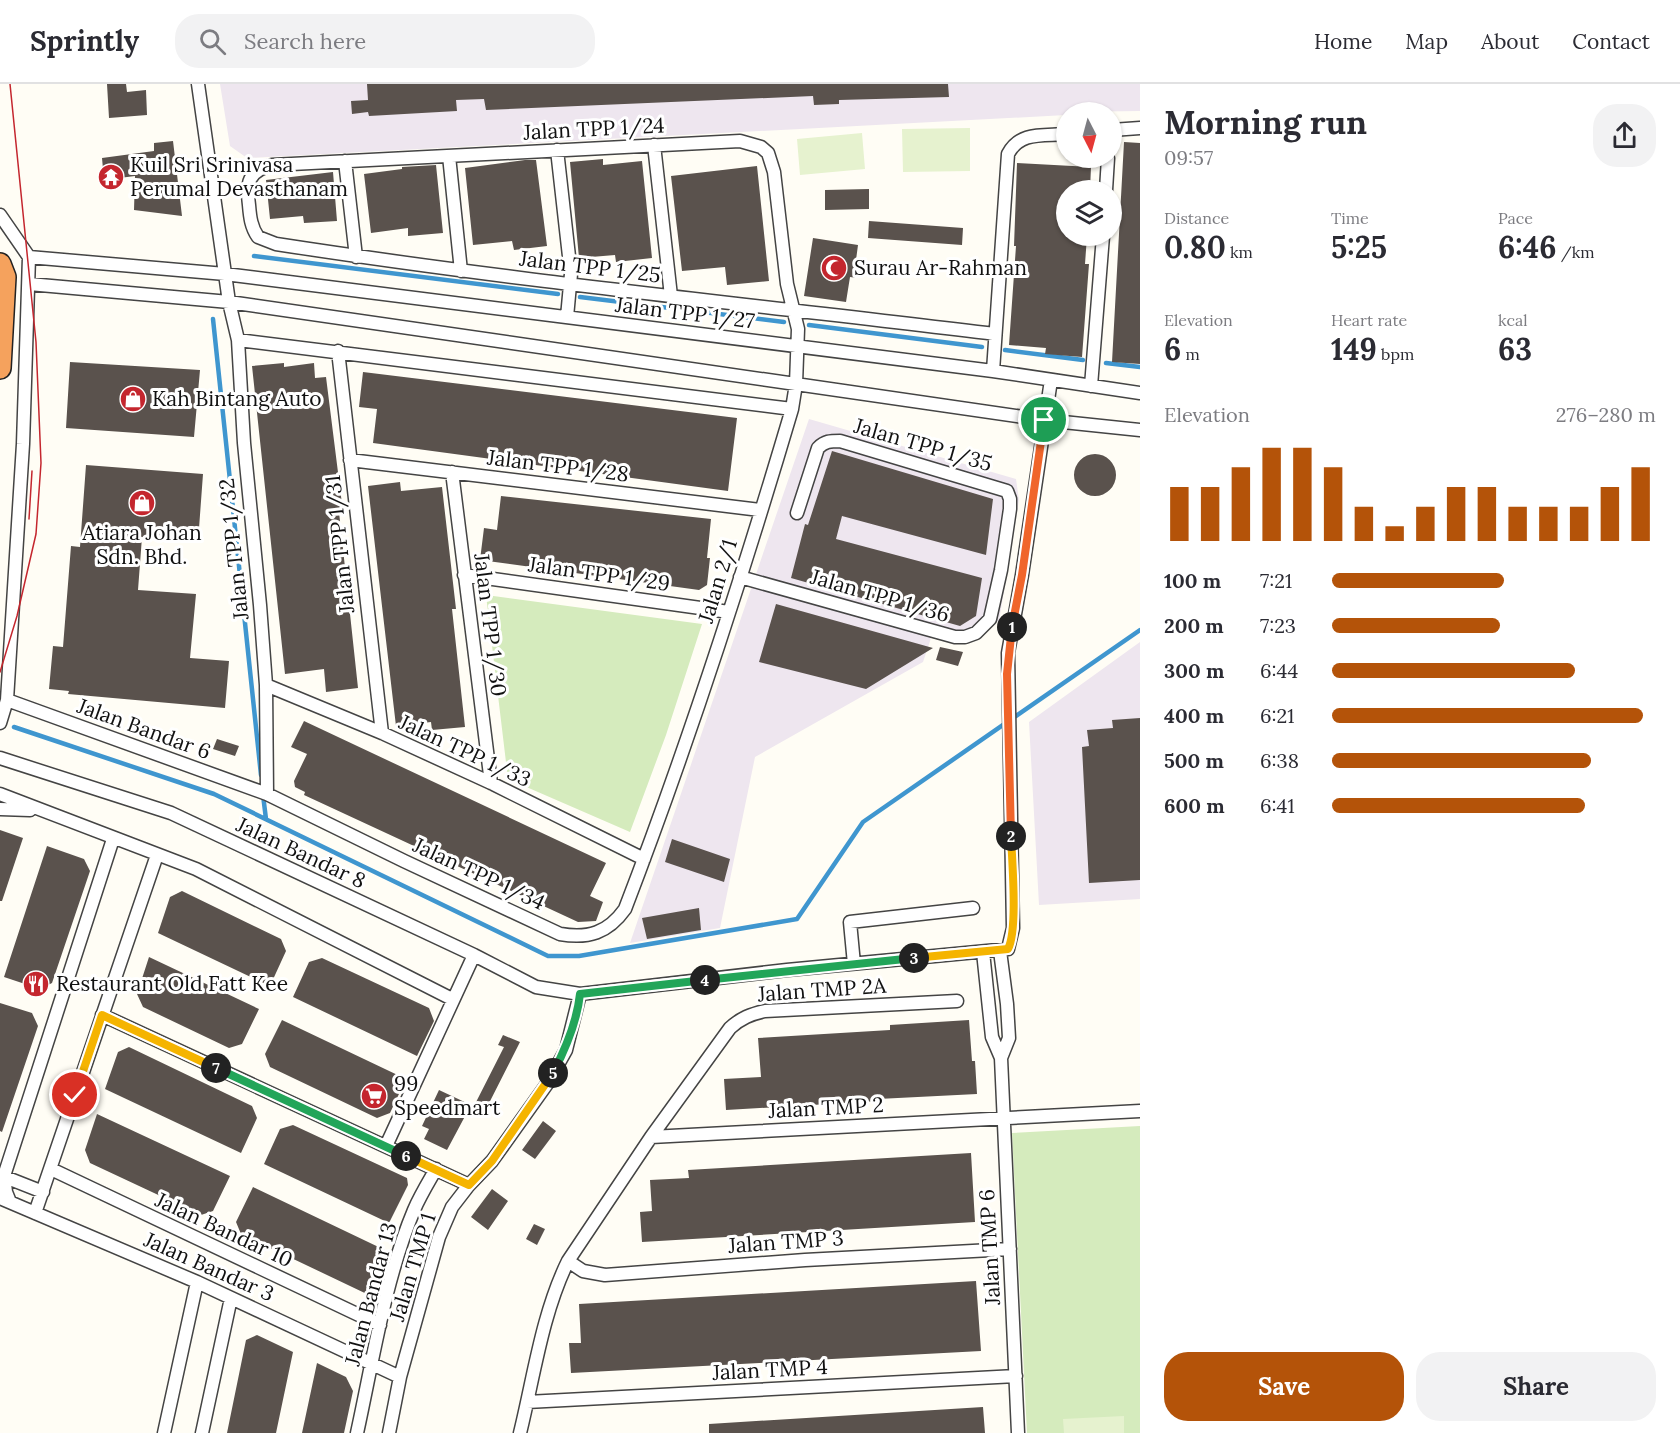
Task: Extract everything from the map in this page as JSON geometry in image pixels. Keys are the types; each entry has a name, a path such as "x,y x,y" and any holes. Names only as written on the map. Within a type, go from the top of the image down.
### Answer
{"highway":[{"path":"0,264 5,277 0,368"}],"street":[{"name":"Jalan TPP 1/32","path":"198,84 229,302 238,340 244,443 266,685 267,794"},
{"path":"1122,129 1140,128"},
{"path":"993,371 1008,154 1013,144 1022,137 1056,135"},
{"name":"Jalan TPP 1/24","path":"260,168 272,165 740,141 760,147 768,153 774,172 792,309"},
{"path":"654,145 671,296"},
{"path":"557,150 569,249 570,284 567,317"},
{"path":"449,156 460,271"},
{"path":"345,161 356,256"},
{"name":"Jalan TPP 1/25","path":"260,168 252,176 247,189 250,222 258,237 276,244 460,271 995,334"},
{"path":"0,215 29,257 23,444 7,700 1,719"},
{"path":"1091,386 1102,246"},
{"name":"Jalan TPP 1/27","path":"29,257 225,274 993,371 1140,393"},
{"path":"29,284 229,302 1044,420 1140,430"},
{"name":"Jalan 2/1","path":"644,859 694,720 792,409 796,384 798,329 792,309"},
{"path":"238,340 792,409"},
{"name":"Jalan TPP 1/31","path":"338,351 382,733"},
{"path":"580,994 1008,949 1013,928 1008,653 1051,380"},
{"name":"Jalan TPP 1/35","path":"797,513 818,448 824,442 840,441 1000,487 1007,491 1010,509 1001,570"},
{"name":"Jalan TPP 1/28","path":"350,460 760,510"},
{"name":"Jalan TPP 1/30","path":"452,472 491,783"},
{"name":"Jalan TPP 1/36","path":"740,577 955,637 965,637 976,633 990,619 1001,570"},
{"name":"Jalan TPP 1/29","path":"464,575 729,612"},
{"name":"Jalan TPP 1/33","path":"266,685 382,733 491,783 644,859"},
{"name":"Jalan Bandar 6","path":"7,700 267,794"},
{"name":"Jalan Bandar 8","path":"0,758 171,813 474,955 536,987 580,994"},
{"path":"0,794 196,869 452,999"},
{"name":"Jalan TPP 1/34","path":"267,794 465,890 560,933 573,936 602,931 616,921 625,909 644,859"},
{"path":"0,809 37,810"},
{"path":"5,1200 6,1192 2,1176 113,839"},
{"path":"35,1213 157,855"},
{"path":"854,964 850,922 973,908"},
{"name":"Jalan TMP 6","path":"1000,951 1009,1038 1001,1058"},
{"name":"Jalan TMP 6","path":"983,952 992,1037 1001,1058 1018,1433"},
{"path":"386,1146 474,955"},
{"name":"Jalan TMP 1","path":"388,1433 400,1377 440,1237 452,1207 492,1161 547,1084 566,1050 580,994"},
{"name":"Jalan TMP 2A","path":"651,1137 730,1028 739,1019 765,1011 957,1001"},
{"path":"102,1015 469,1185"},
{"name":"Jalan TMP 2","path":"651,1137 1140,1111"},
{"path":"520,1433 550,1307 559,1280 568,1261 651,1137"},
{"name":"Jalan Bandar 10","path":"51,1169 380,1325"},
{"name":"Jalan Bandar 13","path":"357,1433 380,1325 405,1235 414,1208 436,1169"},
{"path":"2,1176 44,1192"},
{"name":"Jalan Bandar 3","path":"5,1200 197,1282 400,1377"},
{"name":"Jalan TMP 3","path":"568,1261 583,1271 605,1275 805,1260 1010,1249"},
{"path":"164,1433 197,1282"},
{"path":"202,1433 231,1298"},
{"name":"Jalan TMP 4","path":"527,1402 1016,1376"}],"shaded area":[{"path":"220,84 1140,84 1140,111 1122,111 1122,102 1056,102 1056,116 247,158 230,146"},
{"path":"809,419 1016,479 1019,500 999,621 966,632 955,632 935,626 923,662 755,757 720,928 630,943"},
{"path":"1140,642 1140,899 1039,905 1029,722"}],"green space":[{"path":"970,128 970,171 903,172 902,129"},
{"path":"862,133 865,169 800,175 797,139"},
{"path":"486,595 702,624 666,735 630,832 508,779"},
{"path":"1140,1126 1140,1433 1027,1433 1012,1133"},
{"path":"1124,1416 1124,1433 1064,1433 1063,1419"}],"building":[{"path":"107,84 126,84 127,92 146,90 147,115 109,118"},
{"path":"367,84 948,84 949,97 839,100 839,104 814,105 813,96 486,110 484,99 456,100 457,111 369,116 368,112 352,114 351,101 368,100"},
{"path":"173,141 182,216 134,210 135,176 104,180 102,158 154,151 154,143"},
{"path":"1124,142 1140,143 1140,364 1112,362 1118,246 1122,246"},
{"path":"603,159 603,165 642,161 652,258 616,262 615,255 579,258 570,162"},
{"path":"536,160 547,246 514,250 512,241 473,245 465,168"},
{"path":"1017,163 1056,165 1056,168 1091,168 1090,180 1056,180 1056,246 1086,246 1085,264 1089,264 1082,357 1045,354 1046,348 1009,345 1016,246 1014,246"},
{"path":"436,165 443,233 408,236 408,228 371,233 364,174 402,169 402,167"},
{"path":"757,166 769,281 727,285 725,267 682,271 671,176"},
{"path":"333,172 337,221 304,223 303,216 270,219 266,180"},
{"path":"869,189 869,209 825,210 825,190"},
{"path":"869,221 963,228 962,245 868,238"},
{"name":"Surau Ar-Rahman","path":"813,238 858,245 856,260 861,260 858,278 850,277 846,302 804,296"},
{"name":"Kah Bintang Auto","path":"70,362 200,370 194,437 66,428"},
{"path":"284,363 284,367 314,363 315,378 326,377 343,512 339,512 358,688 326,692 324,669 285,674 252,366"},
{"path":"363,372 737,418 728,491 373,443 377,409 359,407"},
{"path":"832,451 993,499 986,555 842,516 836,539 982,578 976,616 960,626 791,578 805,524 808,525"},
{"path":"1095,454 1103,455 1110,460 1115,467 1115,483 1110,490 1103,495 1095,496 1087,495 1080,490 1075,483 1074,475 1075,467 1080,460 1087,455"},
{"path":"86,465 203,474 198,542 142,537 138,590 196,594 190,658 229,661 225,708 68,694 69,691 49,689 53,646 63,647 71,546 80,547"},
{"path":"400,482 401,491 442,487 456,609 452,609 465,727 432,730 431,722 396,726 368,486"},
{"path":"501,496 711,519 707,585 699,590 480,560 484,528 497,530"},
{"path":"776,604 933,648 866,689 759,662"},
{"path":"940,647 963,652 958,666 936,660"},
{"path":"1140,718 1140,880 1089,883 1082,747 1089,746 1087,730 1113,728 1112,720"},
{"path":"304,721 606,863 590,896 603,902 596,921 578,922 304,795 305,792 295,787 294,781 307,754 291,747"},
{"path":"217,739 239,746 235,756 213,749"},
{"path":"0,830 23,838 2,901 0,901"},
{"path":"672,839 730,859 724,882 665,862"},
{"path":"47,846 84,859 90,871 52,983 40,989 4,977"},
{"path":"182,891 281,939 286,951 270,986 158,933 170,897"},
{"path":"699,908 701,930 647,939 642,918"},
{"path":"149,957 259,1009 242,1044 229,1048 143,1007 137,994"},
{"path":"322,958 429,1008 434,1021 417,1056 293,997 309,962"},
{"path":"0,1003 32,1013 38,1026 2,1132 0,1131"},
{"path":"282,1020 406,1079 390,1113 377,1118 270,1067 265,1054"},
{"path":"969,1020 977,1094 726,1110 724,1079 761,1077 758,1038 890,1030 890,1025"},
{"path":"503,1035 520,1042 483,1115 472,1110 504,1047 498,1045"},
{"path":"129,1047 252,1106 257,1118 241,1153 105,1089 118,1052"},
{"path":"439,1090 471,1105 447,1150 424,1139 429,1129 422,1126"},
{"path":"97,1114 230,1176 213,1211 201,1215 90,1163 85,1150"},
{"path":"543,1121 556,1131 535,1159 522,1150"},
{"path":"293,1125 407,1178 408,1185 389,1223 264,1164 280,1129"},
{"path":"971,1153 975,1222 642,1242 640,1212 652,1211 650,1180 689,1178 688,1170"},
{"path":"253,1187 389,1252 379,1291 371,1296 241,1234 236,1222"},
{"path":"492,1189 508,1201 488,1230 471,1217"},
{"path":"534,1224 545,1229 537,1245 526,1239"},
{"path":"976,1281 981,1351 571,1373 569,1343 581,1343 579,1304"},
{"path":"257,1335 293,1352 276,1433 227,1433 246,1340"},
{"path":"317,1363 346,1377 353,1391 344,1433 302,1433"},
{"path":"983,1407 985,1433 709,1433 709,1424"}],"waterway":[{"path":"254,256 558,294"},
{"path":"580,297 784,322"},
{"path":"213,319 261,775"},
{"path":"809,325 982,347"},
{"path":"1005,350 1083,360"},
{"path":"1106,363 1140,367"},
{"path":"14,727 214,794 548,956 579,956 797,919 863,822 1140,630"},
{"path":"263,795 266,819"}],"tram line":[{"path":"0,672 17,616 36,534 41,463 36,342 10,84"},
{"path":"29,519 32,471"}],"place":[{"name":"Kuil Sri Srinivasa Perumal Devasthanam","path":"111,177"},
{"name":"Surau Ar-Rahman","path":"834,268"},
{"name":"Kah Bintang Auto","path":"133,399"},
{"name":"Atiara Johan Sdn. Bhd.","path":"142,503"},
{"name":"Restaurant Old Fatt Kee","path":"36,984"},
{"name":"99 Speedmart","path":"374,1096"}],"route":[{"path":"75,1095 102,1015 469,1185 492,1161 547,1084 566,1050 580,994 787,970 1008,949 1013,928 1008,653 1022,575 1044,420"}]}
